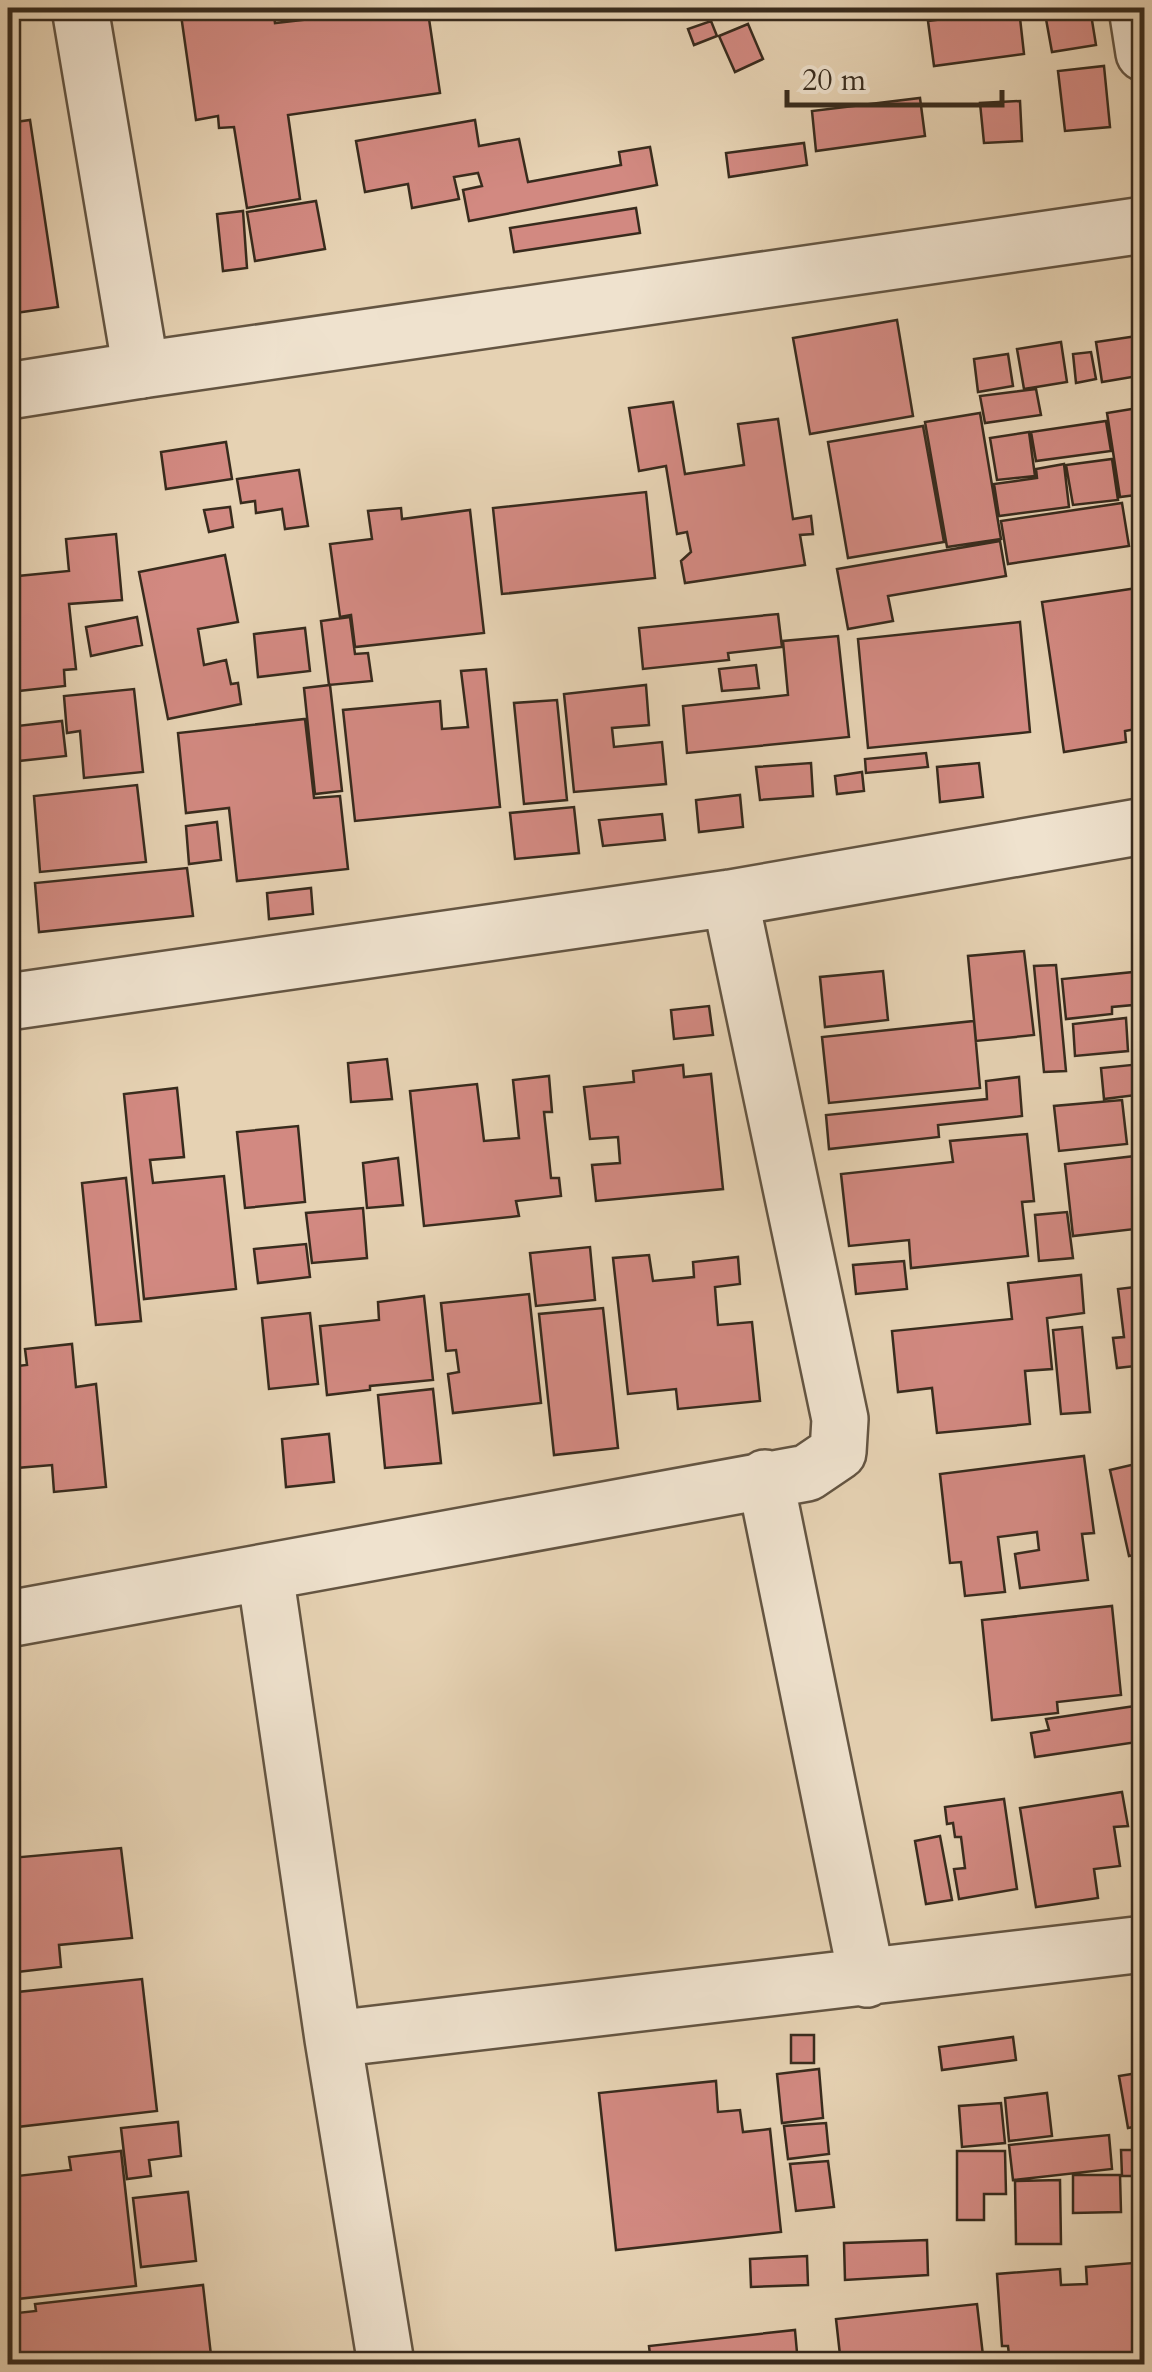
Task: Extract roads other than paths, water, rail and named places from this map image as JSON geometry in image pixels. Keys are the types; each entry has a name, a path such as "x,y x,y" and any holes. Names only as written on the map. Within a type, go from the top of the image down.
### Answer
{"street":[{"path":"80,8 141,370"},
{"path":"1137,8 1144,53"},
{"path":"8,391 1144,225"},
{"path":"8,1002 730,898 1144,826"},
{"path":"8,1619 807,1472 838,1452 840,1419 730,898"},
{"path":"764,1478 867,1979"},
{"path":"264,1572 333,2040 386,2364"},
{"path":"333,2040 1144,1944"}]}
